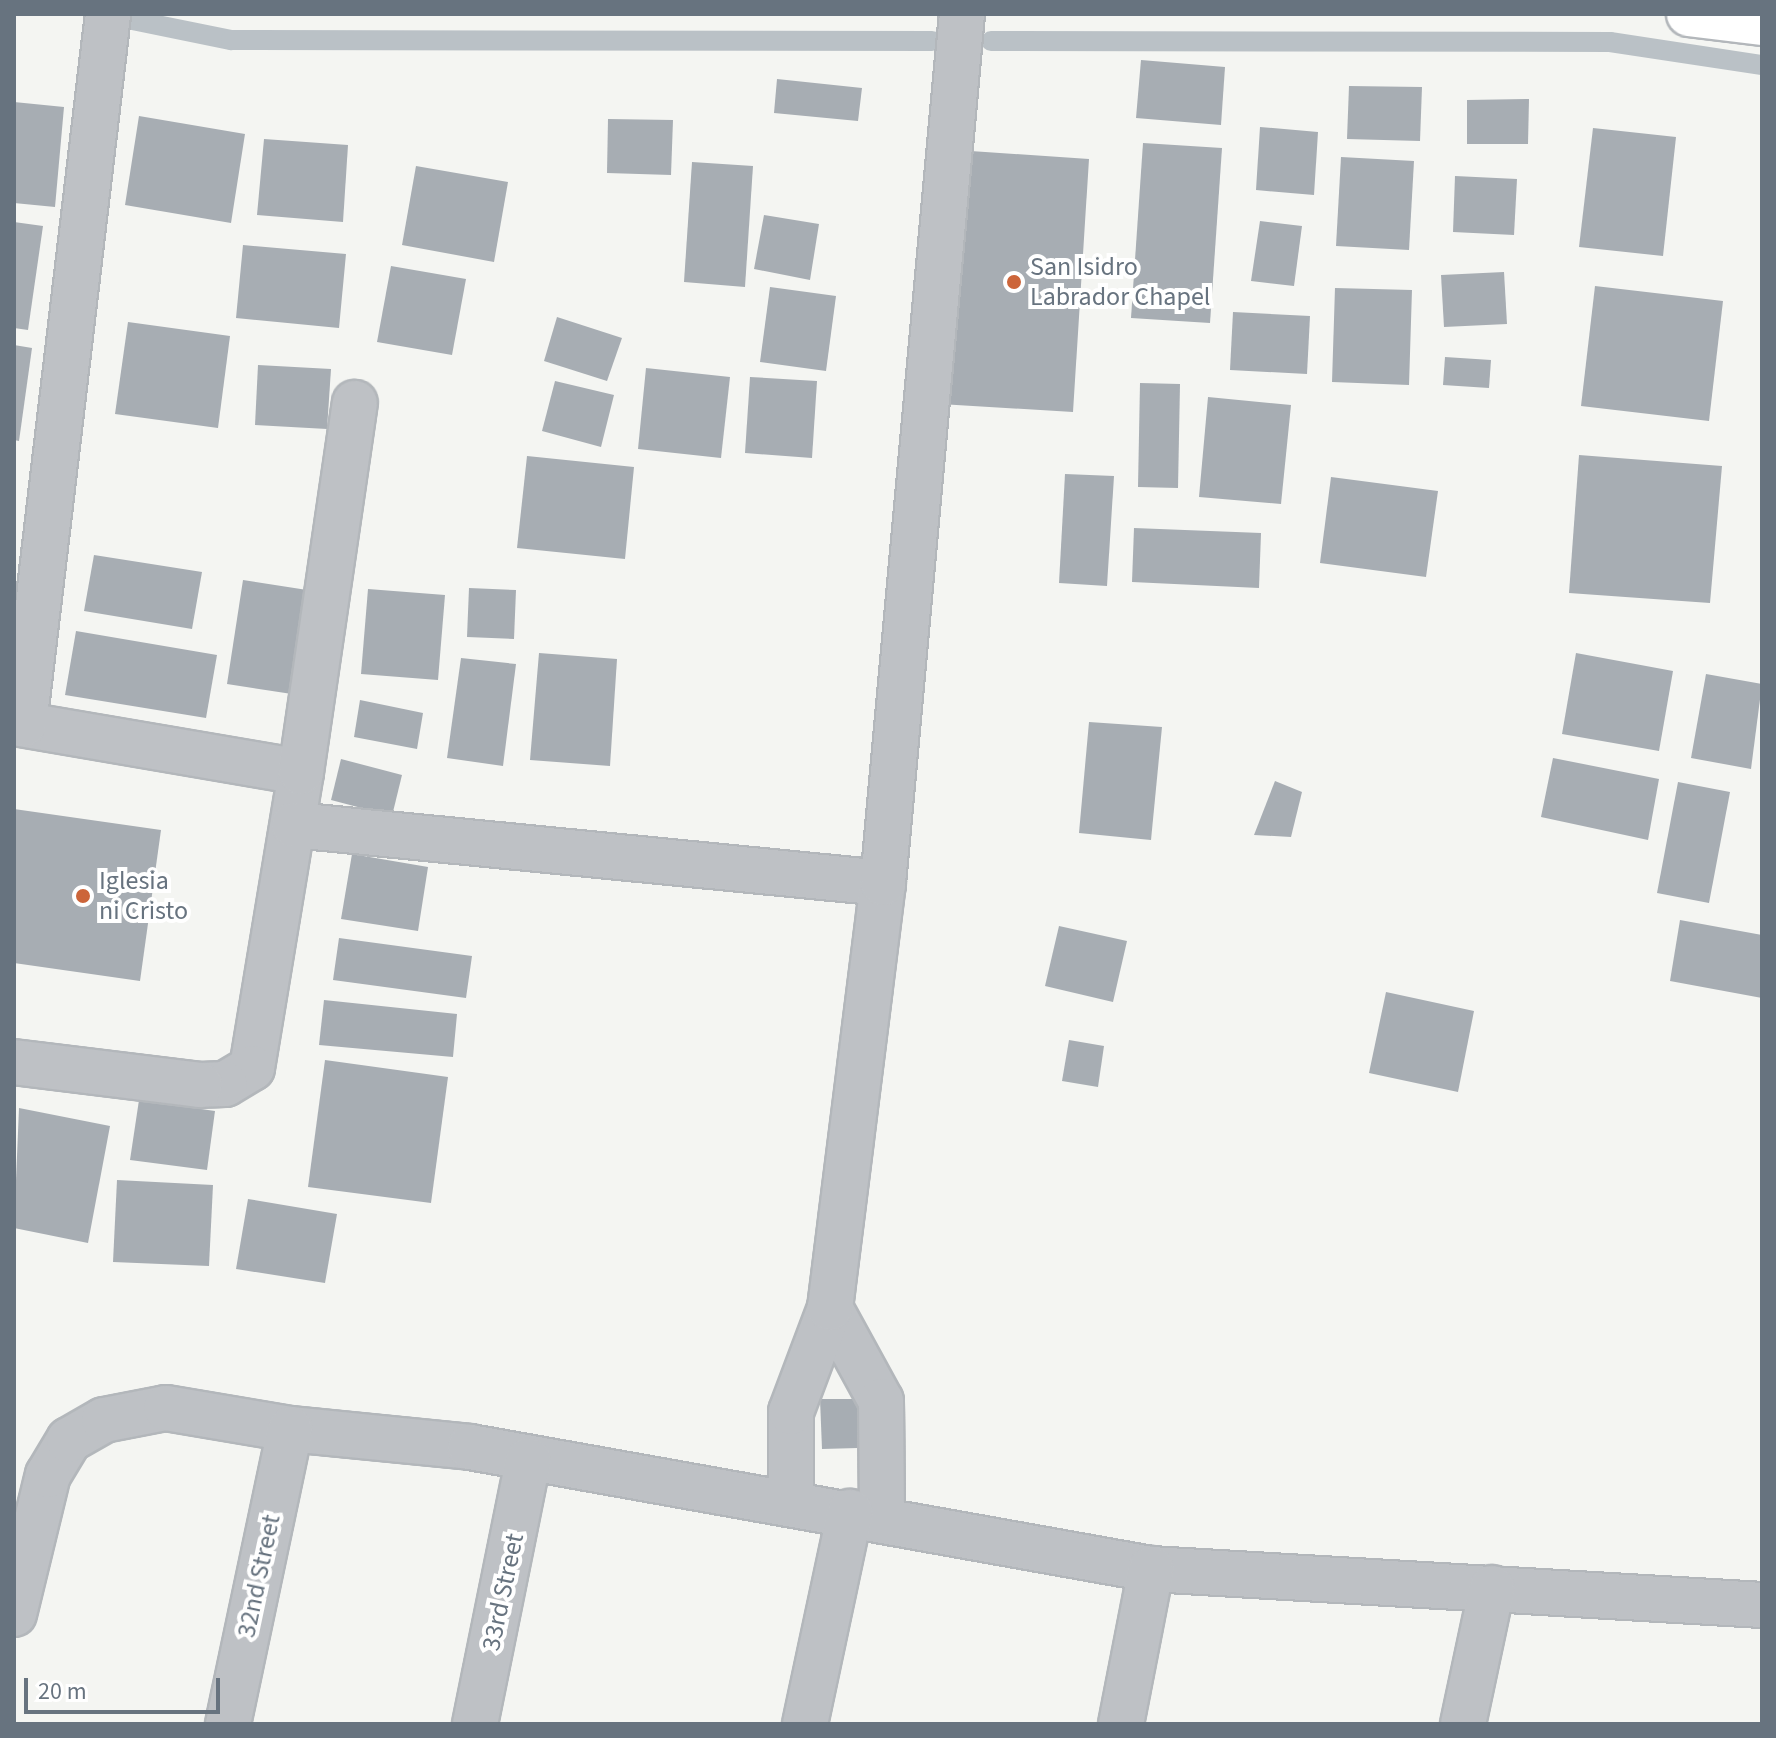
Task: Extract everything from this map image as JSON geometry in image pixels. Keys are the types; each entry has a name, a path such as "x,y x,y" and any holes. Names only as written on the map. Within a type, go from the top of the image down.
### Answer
{"main road":[{"path":"1689,14 1762,23"}],"street":[{"path":"108,14 19,723 301,772"},
{"path":"791,1503 791,1412 830,1308 883,883 962,14"},
{"path":"14,1062 200,1085 225,1084 252,1068 294,825 355,403"},
{"path":"294,825 883,883"},
{"path":"805,1724 866,1515 881,1401 830,1308"},
{"path":"14,1614 48,1475 69,1440 104,1420 166,1408 290,1429 470,1447 528,1460 866,1515 1151,1569 1762,1605"},
{"name":"32nd Street","path":"228,1724 290,1429"},
{"name":"33rd Street","path":"475,1724 528,1460"},
{"path":"1121,1724 1151,1569"},
{"path":"1463,1724 1492,1588"}],"building":[{"path":"1141,60 1225,67 1221,125 1136,118"},
{"path":"777,79 862,88 858,121 774,113"},
{"path":"1349,86 1422,87 1420,141 1347,139"},
{"path":"1529,99 1528,144 1467,144 1467,100"},
{"path":"14,102 64,107 55,207 14,203"},
{"path":"139,116 245,134 231,223 125,205"},
{"path":"608,119 673,120 671,175 607,173"},
{"path":"1260,127 1318,132 1314,195 1256,190"},
{"path":"1593,128 1676,137 1663,256 1579,247"},
{"path":"264,139 348,145 343,222 257,215"},
{"path":"1143,143 1222,148 1210,323 1131,318"},
{"name":"San Isidro Labrador Chapel","path":"956,150 1089,159 1073,412 940,404"},
{"path":"1341,157 1414,161 1409,250 1336,246"},
{"path":"692,162 753,166 745,287 684,282"},
{"path":"416,166 508,182 494,262 402,245"},
{"path":"1455,176 1517,179 1514,235 1453,232"},
{"path":"764,215 819,224 810,280 754,269"},
{"path":"1260,221 1302,226 1294,286 1251,281"},
{"path":"14,222 43,226 28,330 14,328"},
{"path":"243,245 346,254 339,328 236,318"},
{"path":"391,266 466,279 452,355 377,342"},
{"path":"1504,272 1507,324 1444,327 1441,275"},
{"path":"1595,286 1723,301 1709,421 1581,406"},
{"path":"770,287 836,296 826,371 760,362"},
{"path":"1335,288 1412,290 1409,385 1332,382"},
{"path":"1233,312 1310,316 1307,374 1230,370"},
{"path":"557,317 622,338 607,381 544,361"},
{"path":"128,322 230,336 218,428 115,414"},
{"path":"14,345 32,348 19,441 14,440"},
{"path":"1445,357 1491,360 1489,388 1443,385"},
{"path":"258,365 331,369 327,429 255,425"},
{"path":"646,368 730,377 721,458 638,449"},
{"path":"750,377 817,381 812,458 745,453"},
{"path":"555,381 614,395 601,447 542,431"},
{"path":"1140,383 1180,384 1178,488 1138,487"},
{"path":"1208,397 1291,405 1281,504 1199,497"},
{"path":"1579,455 1722,466 1710,603 1569,593"},
{"path":"527,456 634,467 625,559 517,548"},
{"path":"1065,474 1114,476 1107,586 1059,583"},
{"path":"1331,477 1438,491 1426,577 1320,563"},
{"path":"1134,528 1261,533 1259,588 1132,582"},
{"path":"94,555 202,572 192,629 84,611"},
{"path":"243,580 320,592 305,696 227,684"},
{"path":"469,588 516,590 514,639 467,637"},
{"path":"368,589 445,595 438,680 361,674"},
{"path":"76,631 217,655 206,718 65,695"},
{"path":"539,653 617,659 610,766 530,760"},
{"path":"1576,653 1673,671 1659,751 1562,734"},
{"path":"461,658 516,664 503,766 447,758"},
{"path":"1706,674 1762,684 1751,769 1691,758"},
{"path":"360,700 423,713 417,749 354,737"},
{"path":"1089,722 1162,727 1151,840 1079,833"},
{"path":"1553,758 1659,779 1648,840 1541,817"},
{"path":"341,759 402,775 392,816 331,800"},
{"path":"1275,781 1302,792 1291,837 1254,835"},
{"path":"1678,782 1730,792 1709,903 1657,893"},
{"name":"Iglesia ni Cristo","path":"14,809 161,830 140,981 14,963"},
{"path":"352,854 428,867 418,931 341,919"},
{"path":"1680,920 1762,935 1762,998 1670,981"},
{"path":"1059,926 1127,941 1113,1002 1045,986"},
{"path":"339,938 472,956 466,998 333,980"},
{"path":"1386,992 1474,1011 1458,1092 1369,1073"},
{"path":"324,1000 457,1014 453,1057 319,1045"},
{"path":"1069,1040 1104,1046 1098,1087 1062,1081"},
{"path":"325,1060 448,1077 431,1203 308,1187"},
{"path":"139,1100 215,1111 207,1170 130,1160"},
{"path":"19,1108 110,1126 88,1243 14,1228"},
{"path":"117,1180 213,1185 209,1266 113,1262"},
{"path":"248,1199 337,1214 325,1283 236,1269"},
{"path":"820,1399 857,1399 858,1448 822,1449"}],"waterway":[{"path":"103,14 231,40 932,41"},
{"path":"991,41 1610,42 1762,65"}],"place":[{"name":"San Isidro Labrador Chapel","path":"1014,282"},
{"name":"Iglesia ni Cristo","path":"83,896"}]}
